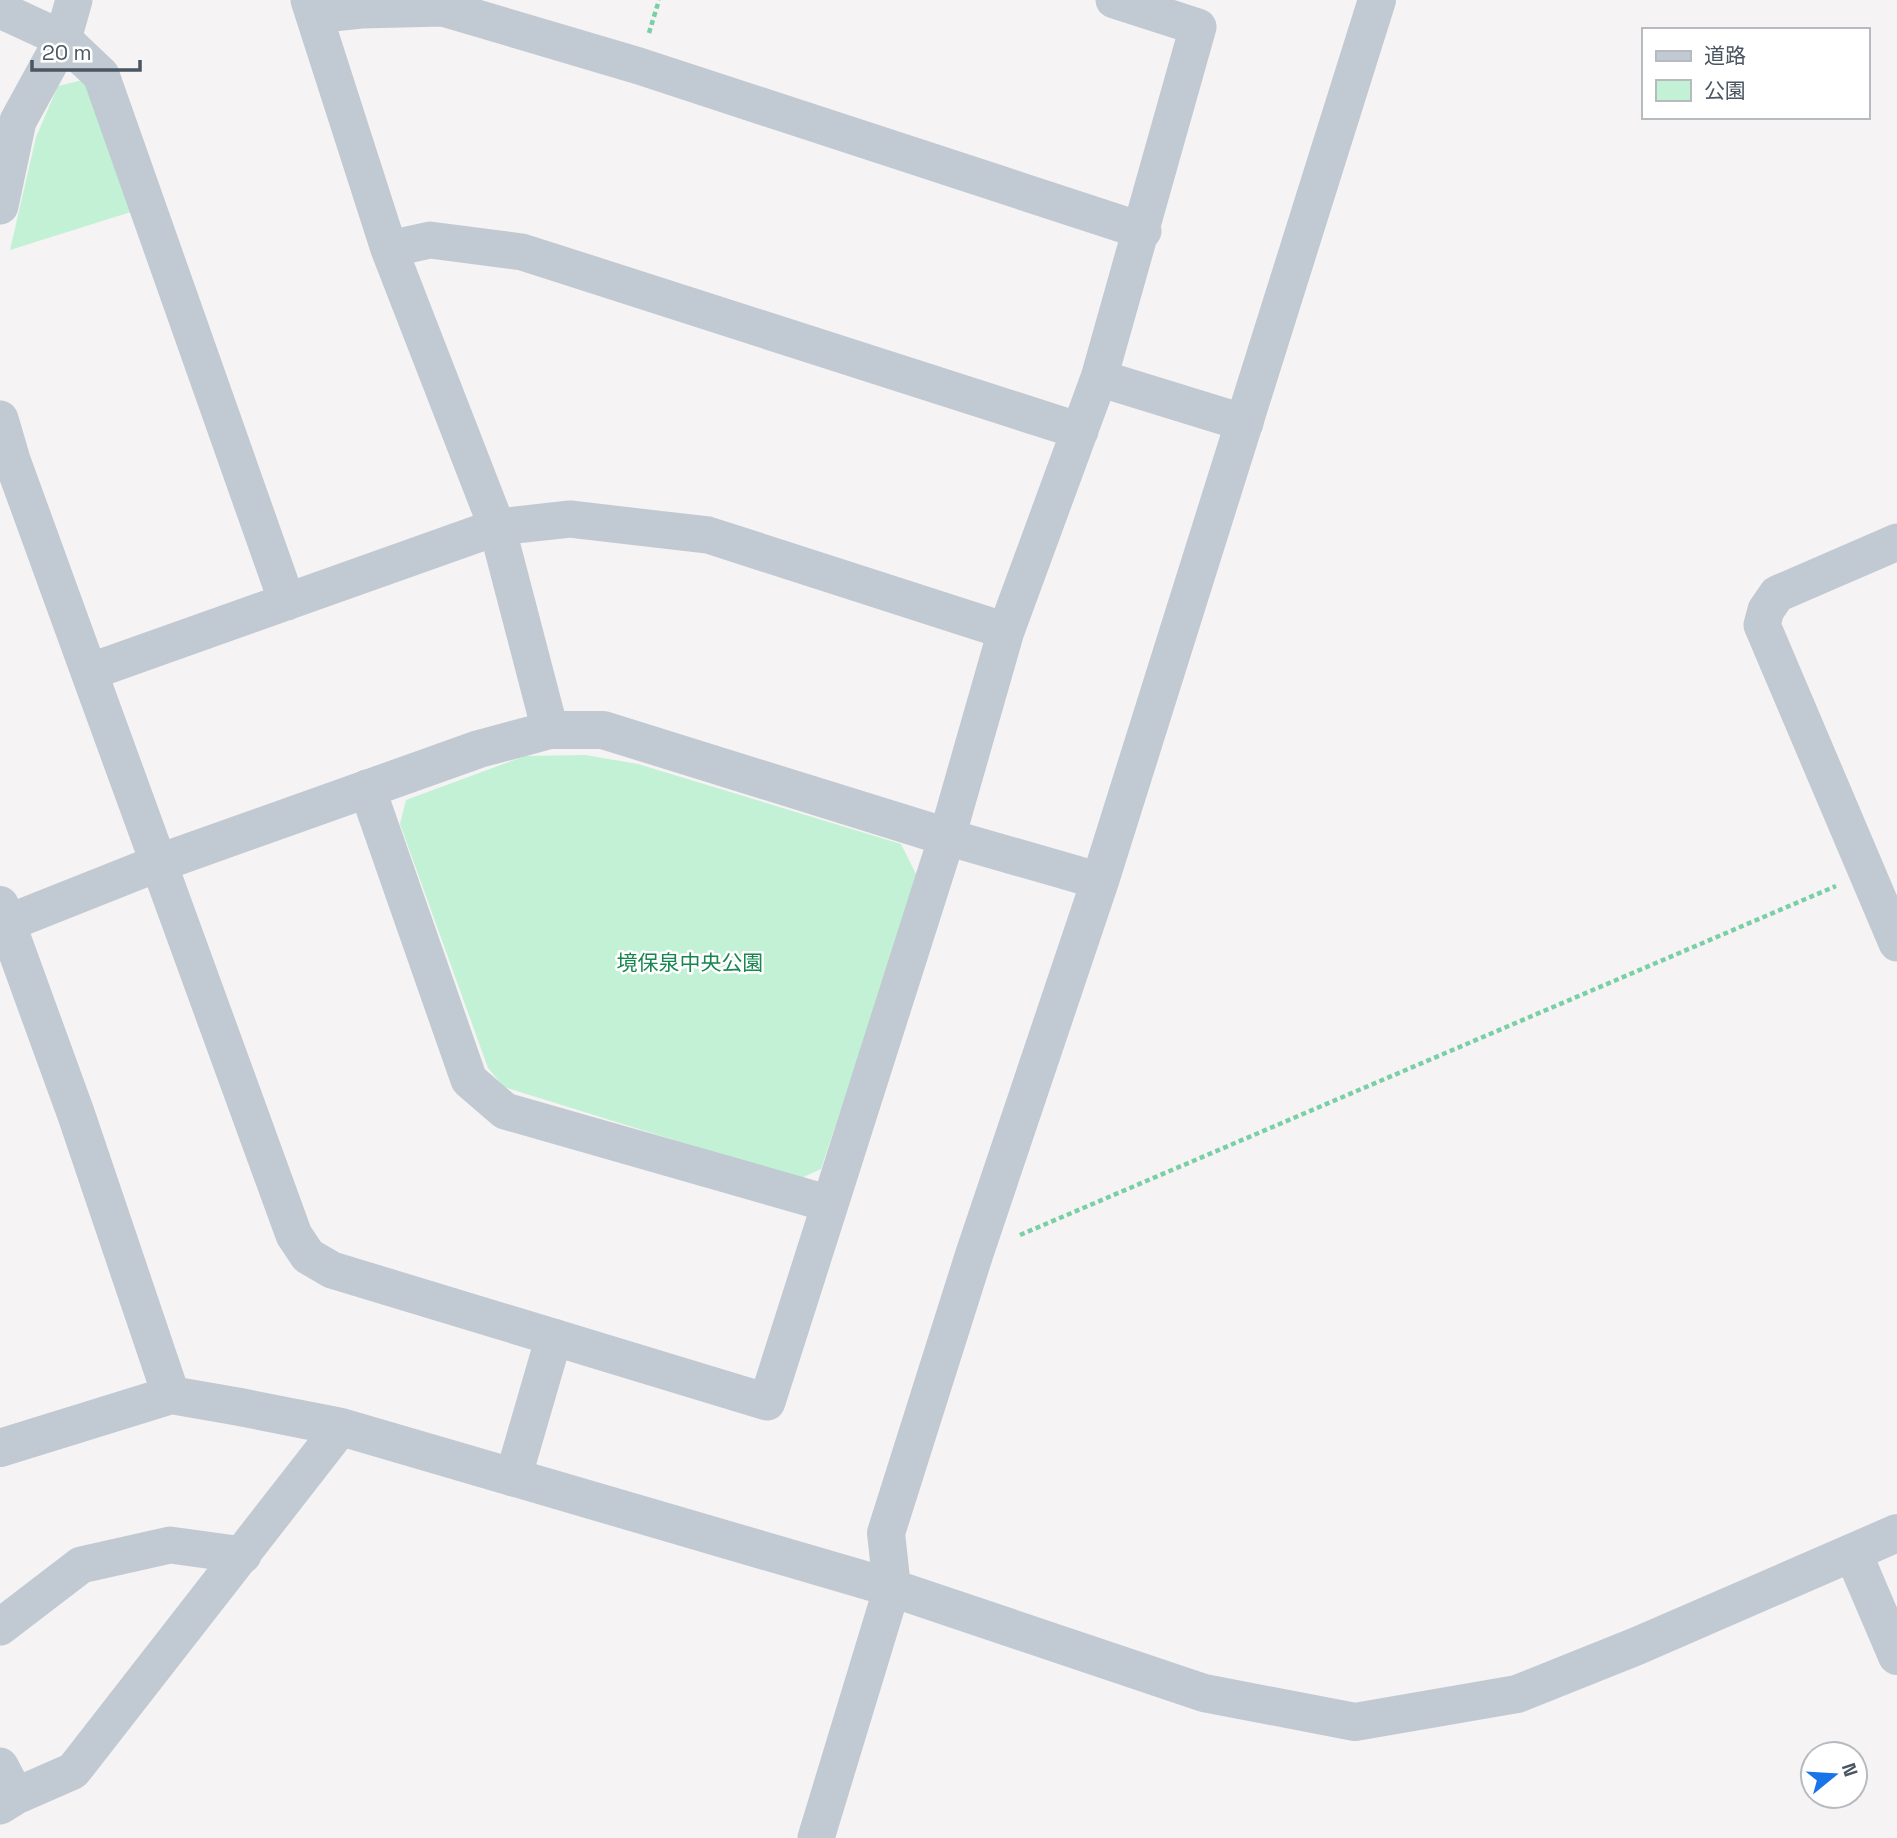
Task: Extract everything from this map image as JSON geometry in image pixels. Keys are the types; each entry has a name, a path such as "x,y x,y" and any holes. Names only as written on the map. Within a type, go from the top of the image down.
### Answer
{"street":[{"path":"0,206 18,121 63,39 74,0"},
{"path":"0,419 6,461 89,672 156,864 294,1235 308,1256 332,1270 766,1402 947,837 1006,631 1099,378 1143,231 1198,27 1114,0"},
{"path":"816,1838 892,1588 887,1533 974,1255 1100,881 1377,0"},
{"path":"550,730 498,527 389,249 312,8 443,8 639,66 1143,231"},
{"path":"0,10 63,39 101,75 286,602"},
{"path":"389,249 430,240 522,252 1080,431"},
{"path":"1099,378 1245,423"},
{"path":"89,672 498,527 570,519 708,535 1006,631"},
{"path":"1897,542 1777,594 1766,610 1762,625 1897,943"},
{"path":"171,1395 76,1114 2,918 479,749 550,730 604,730 947,837 1100,881"},
{"path":"367,789 469,1080 505,1111 830,1205"},
{"path":"513,1478 554,1337"},
{"path":"0,1448 171,1395 341,1427 892,1588 1204,1693 1355,1722 1517,1694 1637,1646 1897,1534"},
{"path":"5,1789 74,1772 341,1427"},
{"path":"0,1626 81,1565 170,1545 243,1555"},
{"path":"1853,1553 1897,1656"}],"path":[{"path":"974,1255 1828,889 1868,876"}],"green space":[{"path":"87,79 134,211 10,250 36,137 58,86"},
{"name":"境保泉中央公園","path":"585,755 638,764 901,844 918,878 821,1169 799,1179 504,1087 488,1068 400,824 406,800 525,756"}]}
